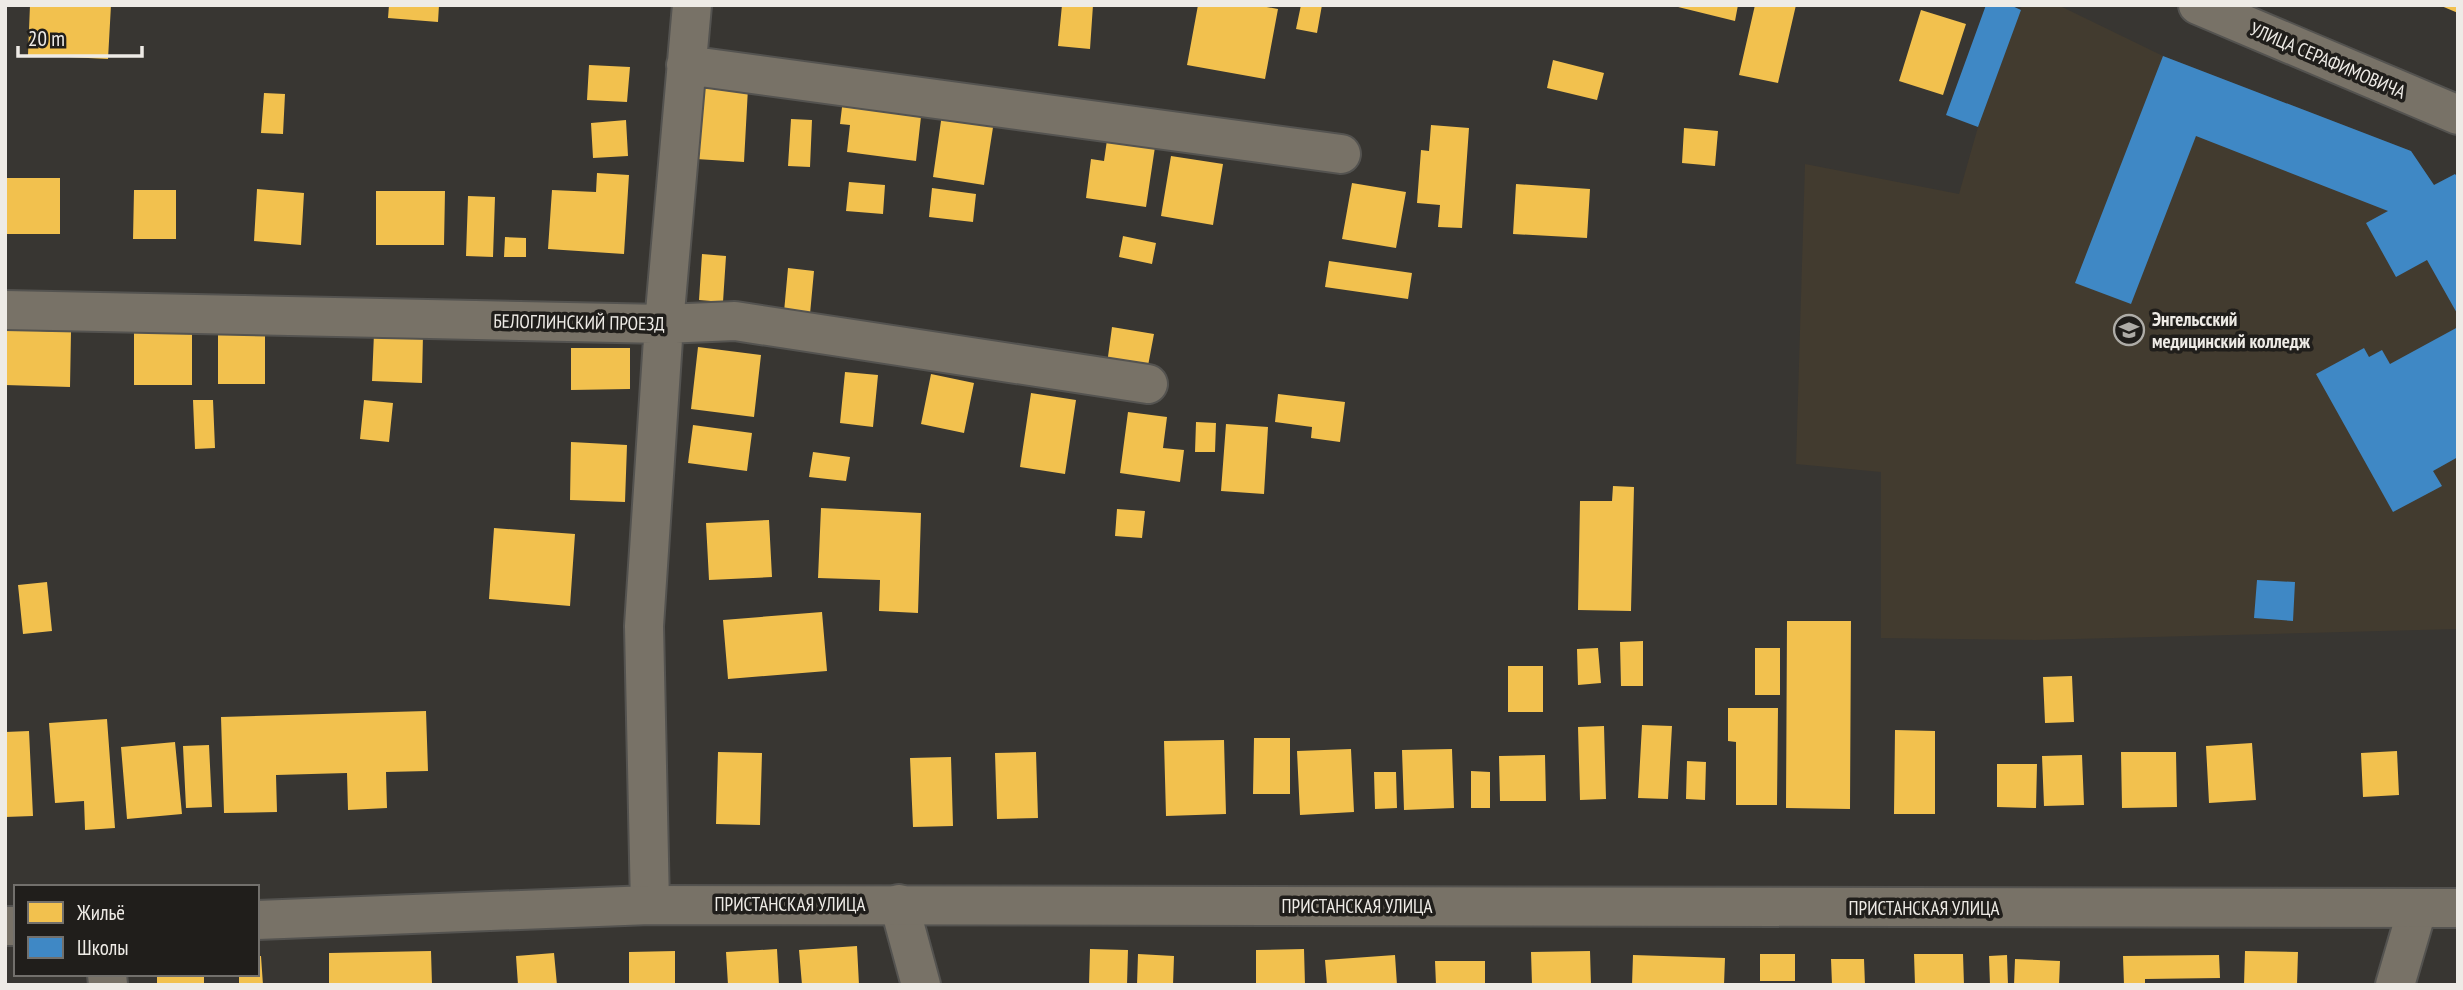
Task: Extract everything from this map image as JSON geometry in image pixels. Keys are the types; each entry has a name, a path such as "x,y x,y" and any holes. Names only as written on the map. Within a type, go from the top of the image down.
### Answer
{"street":[{"path":"650,905 644,626 664,324 692,5"},
{"name":"УЛИЦА СЕРАФИМОВИЧА","path":"2198,5 2458,115"},
{"path":"686,65 1341,153"},
{"name":"БЕЛОГЛИНСКИЙ ПРОЕЗД","path":"5,310 664,324 735,321 1148,384"},
{"path":"899,904 921,985"},
{"name":"ПРИСТАНСКАЯ УЛИЦА","path":"259,919 650,905 2458,908"},
{"path":"2395,985 2417,910"}],"shaded area":[{"name":"Энгельсский медицинский колледж","path":"2022,5 2058,5 2163,56 2411,151 2434,185 2455,174 2458,178 2458,629 2036,640 1881,638 1881,472 1796,464 1805,164 1959,194 1978,127"}],"building: Жильё":[{"path":"30,5 111,5 108,59 28,55"},
{"path":"389,5 439,5 438,22 388,18"},
{"path":"1062,5 1093,5 1090,49 1058,46"},
{"path":"1198,5 1256,5 1278,9 1265,79 1187,65"},
{"path":"1301,5 1322,5 1317,33 1296,29"},
{"path":"1670,5 1738,5 1735,21"},
{"path":"1755,5 1796,5 1778,83 1739,75"},
{"path":"2439,5 2458,5 2458,13"},
{"path":"1921,10 1966,24 1943,95 1899,81"},
{"path":"1553,60 1604,73 1597,100 1547,88"},
{"path":"589,65 630,67 627,102 587,100"},
{"path":"700,86 748,88 744,162 696,159"},
{"path":"264,93 285,94 283,134 261,133"},
{"path":"843,99 922,108 916,161 847,152 850,125 840,124"},
{"path":"942,114 994,121 984,185 933,177"},
{"path":"791,119 812,120 810,167 788,166"},
{"path":"626,120 628,156 593,158 591,123"},
{"path":"1431,125 1469,128 1462,228 1438,227 1440,205 1417,203 1421,150 1429,151"},
{"path":"1684,128 1718,131 1715,166 1682,163"},
{"path":"1107,140 1155,147 1146,207 1086,198 1091,159 1104,161"},
{"path":"1171,156 1223,164 1213,225 1161,216"},
{"path":"597,173 629,175 624,254 548,249 552,190 596,192"},
{"path":"5,178 60,178 60,234 5,234"},
{"path":"849,182 885,185 883,214 846,211"},
{"path":"1352,183 1406,192 1396,248 1342,239"},
{"path":"1516,184 1590,189 1587,238 1513,234"},
{"path":"932,188 976,194 973,222 929,217"},
{"path":"257,189 304,193 301,245 254,241"},
{"path":"134,190 176,190 176,239 133,239"},
{"path":"376,191 445,191 444,245 376,245"},
{"path":"468,196 495,197 493,257 466,256"},
{"path":"1123,236 1156,243 1152,264 1119,257"},
{"path":"505,237 526,238 526,257 504,257"},
{"path":"702,254 726,256 723,302 699,300"},
{"path":"1329,261 1412,273 1408,299 1325,287"},
{"path":"788,268 814,271 810,314 784,312"},
{"path":"1112,327 1154,334 1147,371 1107,364"},
{"path":"134,329 192,329 192,385 134,385"},
{"path":"7,330 71,332 70,387 5,385"},
{"path":"218,330 265,331 265,384 218,384"},
{"path":"374,333 423,334 422,383 372,381"},
{"path":"698,347 761,355 754,417 691,409"},
{"path":"571,348 630,348 630,389 571,390"},
{"path":"845,372 878,375 873,427 840,423"},
{"path":"931,374 974,383 964,433 921,424"},
{"path":"1031,393 1076,400 1065,474 1020,467"},
{"path":"1278,394 1345,402 1340,442 1311,438 1312,427 1275,422"},
{"path":"193,400 213,400 215,448 195,449"},
{"path":"364,400 393,403 389,442 360,439"},
{"path":"1128,412 1167,417 1163,448 1184,450 1180,482 1120,473"},
{"path":"1196,422 1216,423 1215,452 1195,452"},
{"path":"1226,424 1268,427 1264,494 1221,491"},
{"path":"693,425 752,433 747,471 688,463"},
{"path":"571,442 627,445 625,502 570,500"},
{"path":"813,452 850,457 846,481 809,477"},
{"path":"1613,486 1634,487 1631,611 1578,610 1580,501 1612,501"},
{"path":"821,508 921,513 918,613 879,611 880,580 818,578"},
{"path":"1117,509 1145,511 1142,538 1115,536"},
{"path":"769,520 772,577 709,580 706,523"},
{"path":"494,528 575,534 570,606 489,599"},
{"path":"47,582 52,631 23,634 18,585"},
{"path":"822,612 827,671 728,679 723,620"},
{"path":"1787,621 1851,621 1850,809 1786,808"},
{"path":"1643,641 1643,686 1621,686 1620,642"},
{"path":"1598,648 1601,683 1578,685 1577,649"},
{"path":"1755,648 1780,648 1780,695 1755,695"},
{"path":"1508,666 1543,666 1543,712 1508,712"},
{"path":"2072,676 2074,722 2045,723 2043,677"},
{"path":"1728,708 1778,708 1777,805 1736,805 1736,742 1728,741"},
{"path":"426,711 428,771 386,772 387,808 348,810 347,773 276,775 277,812 224,813 221,717"},
{"path":"107,719 115,828 85,830 84,801 55,803 49,723"},
{"path":"1642,725 1672,726 1668,799 1638,798"},
{"path":"1604,726 1606,799 1580,800 1578,727"},
{"path":"1895,730 1935,731 1935,814 1894,814"},
{"path":"29,731 33,816 5,817 5,732"},
{"path":"1254,738 1290,738 1290,794 1253,794"},
{"path":"1224,740 1226,814 1166,816 1164,741"},
{"path":"175,742 182,814 127,819 121,747"},
{"path":"2252,743 2256,800 2209,803 2206,746"},
{"path":"209,745 212,807 186,808 183,746"},
{"path":"1351,749 1354,812 1300,815 1297,751"},
{"path":"1452,749 1454,808 1404,810 1402,750"},
{"path":"2397,751 2399,795 2363,797 2361,753"},
{"path":"718,752 762,753 760,825 716,824"},
{"path":"1036,752 1038,818 997,819 995,753"},
{"path":"2121,752 2176,752 2177,807 2122,808"},
{"path":"1545,755 1546,801 1500,801 1499,756"},
{"path":"2082,755 2084,805 2044,806 2042,756"},
{"path":"951,757 953,826 913,827 910,758"},
{"path":"1687,761 1706,762 1705,800 1686,799"},
{"path":"1997,764 2037,764 2036,808 1997,807"},
{"path":"1471,771 1490,772 1490,808 1471,808"},
{"path":"1374,772 1396,772 1397,808 1375,809"},
{"path":"857,946 859,985 802,985 799,950"},
{"path":"777,949 779,985 728,985 726,952"},
{"path":"1090,949 1128,950 1127,985 1089,985"},
{"path":"1304,949 1305,985 1256,985 1256,950"},
{"path":"431,951 432,985 329,985 329,953"},
{"path":"675,951 675,985 629,985 629,952"},
{"path":"1590,951 1591,985 1532,985 1531,952"},
{"path":"2245,951 2298,952 2297,985 2244,985"},
{"path":"554,953 557,985 518,985 516,956"},
{"path":"1138,954 1174,956 1173,985 1137,985"},
{"path":"1760,954 1795,954 1795,981 1760,981"},
{"path":"1914,954 1963,954 1964,985 1915,985"},
{"path":"1395,955 1397,985 1327,985 1325,960"},
{"path":"1633,955 1725,958 1724,985 1632,985"},
{"path":"2007,955 2008,985 1990,985 1989,956"},
{"path":"2219,955 2220,978 2145,979 2145,985 2124,985 2123,956"},
{"path":"261,956 263,985 239,985 239,976 259,976"},
{"path":"1831,959 1864,959 1865,985 1832,985"},
{"path":"2015,959 2060,961 2059,985 2014,985"},
{"path":"1435,961 1485,961 1485,985 1436,985"},
{"path":"157,976 204,976 204,985 157,985"}],"building: Школы":[{"path":"1986,5 2010,5 2021,10 1978,127 1946,115"},
{"path":"2163,56 2411,151 2434,185 2455,174 2458,178 2458,315 2427,260 2396,277 2366,223 2388,211 2196,136 2131,304 2075,283"},
{"path":"2458,327 2458,457 2433,471 2442,486 2393,512 2316,374 2364,348 2369,357 2382,350 2390,364"},
{"path":"2257,580 2295,582 2293,621 2254,618"}],"place":[{"name":"Энгельсский медицинский колледж","path":"2129,330"}]}
